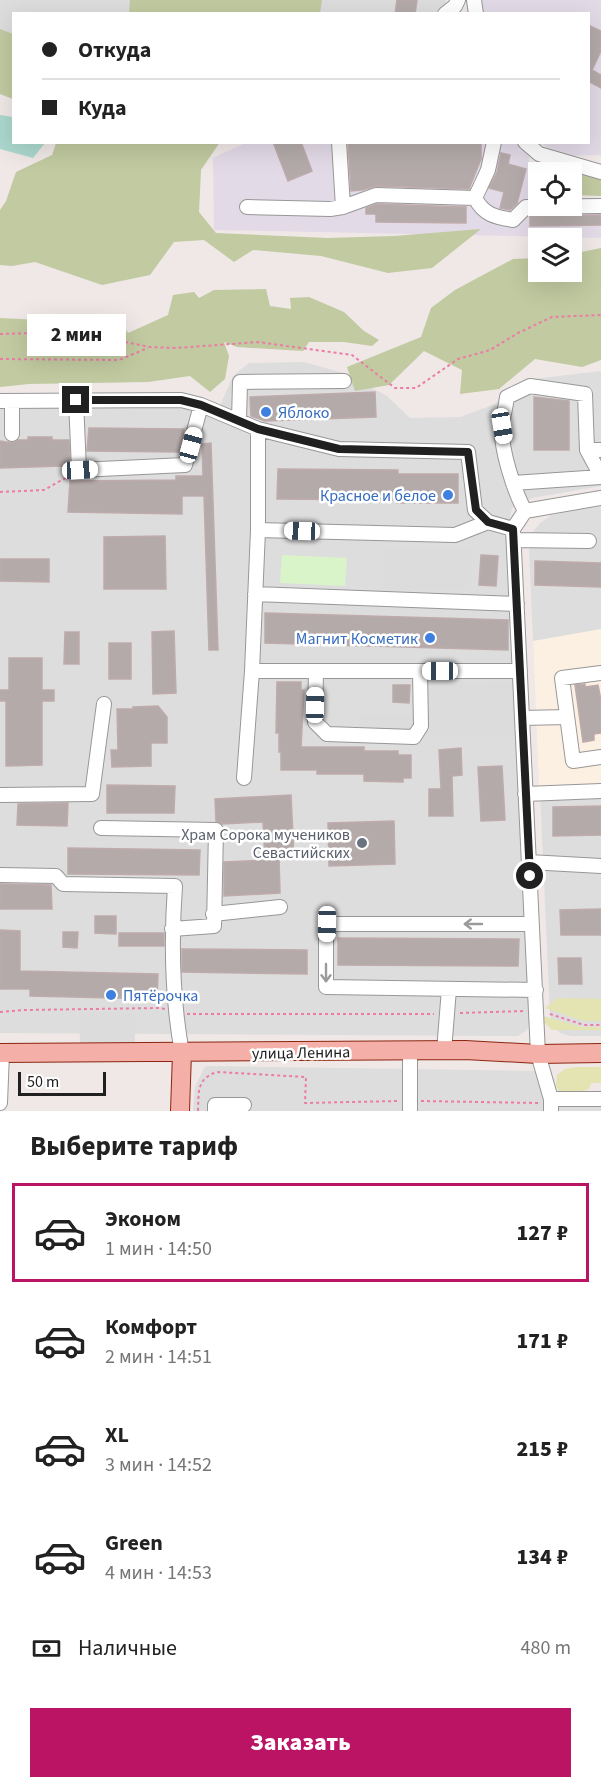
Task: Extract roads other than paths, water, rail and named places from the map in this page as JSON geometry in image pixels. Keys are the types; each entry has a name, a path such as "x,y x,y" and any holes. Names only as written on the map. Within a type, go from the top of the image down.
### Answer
{"main road":[{"name":"улица Ленина","path":"1,1053 444,1051 538,1054 601,1053"},
{"path":"180,1111 182,1053"}],"street":[{"path":"447,12 458,0"},
{"path":"339,144 343,207"},
{"path":"475,198 488,170 494,144"},
{"path":"527,144 539,154 601,172"},
{"path":"247,207 330,209 343,207 376,195 475,198"},
{"path":"475,198 481,209 495,217 513,220 526,207 601,206"},
{"path":"239,421 240,382 344,381"},
{"path":"513,483 601,476 594,450 585,394 530,386 507,397 502,426 513,483 525,511"},
{"path":"76,400 80,470 185,465 201,405"},
{"path":"12,435 6,401 181,400 201,405 258,429 339,449 468,452 476,510 488,522 514,534 590,541"},
{"path":"244,778 252,671 258,530 258,429"},
{"path":"525,511 601,498"},
{"path":"525,511 514,534 538,1054 551,1104 581,1105 601,1099"},
{"path":"258,530 454,536 488,522"},
{"path":"255,594 517,604"},
{"path":"252,671 520,671"},
{"path":"316,671 315,722 327,734 414,737 421,726 420,671"},
{"path":"601,673 562,678 573,761 601,757"},
{"path":"0,795 92,794 104,704"},
{"path":"522,718 567,717"},
{"path":"525,794 601,791"},
{"path":"101,828 216,830 214,926 172,929"},
{"path":"529,862 601,866"},
{"path":"0,875 56,876 63,884 175,886 172,929 177,1014 182,1053"},
{"path":"213,914 280,908"},
{"path":"532,924 327,924 326,987 536,990"},
{"path":"444,1051 449,989"},
{"path":"410,1051 410,1106"},
{"path":"0,1103 1,1053"},
{"path":"215,1111 215,1105 244,1105"}],"place":[{"name":"Яблоко","path":"266,412"},
{"name":"Красное и белое","path":"448,495"},
{"name":"Магнит Косметик","path":"430,638"},
{"name":"Храм Сорока мучеников Севастийских","path":"362,843"},
{"name":"Пятёрочка","path":"111,995"}]}
